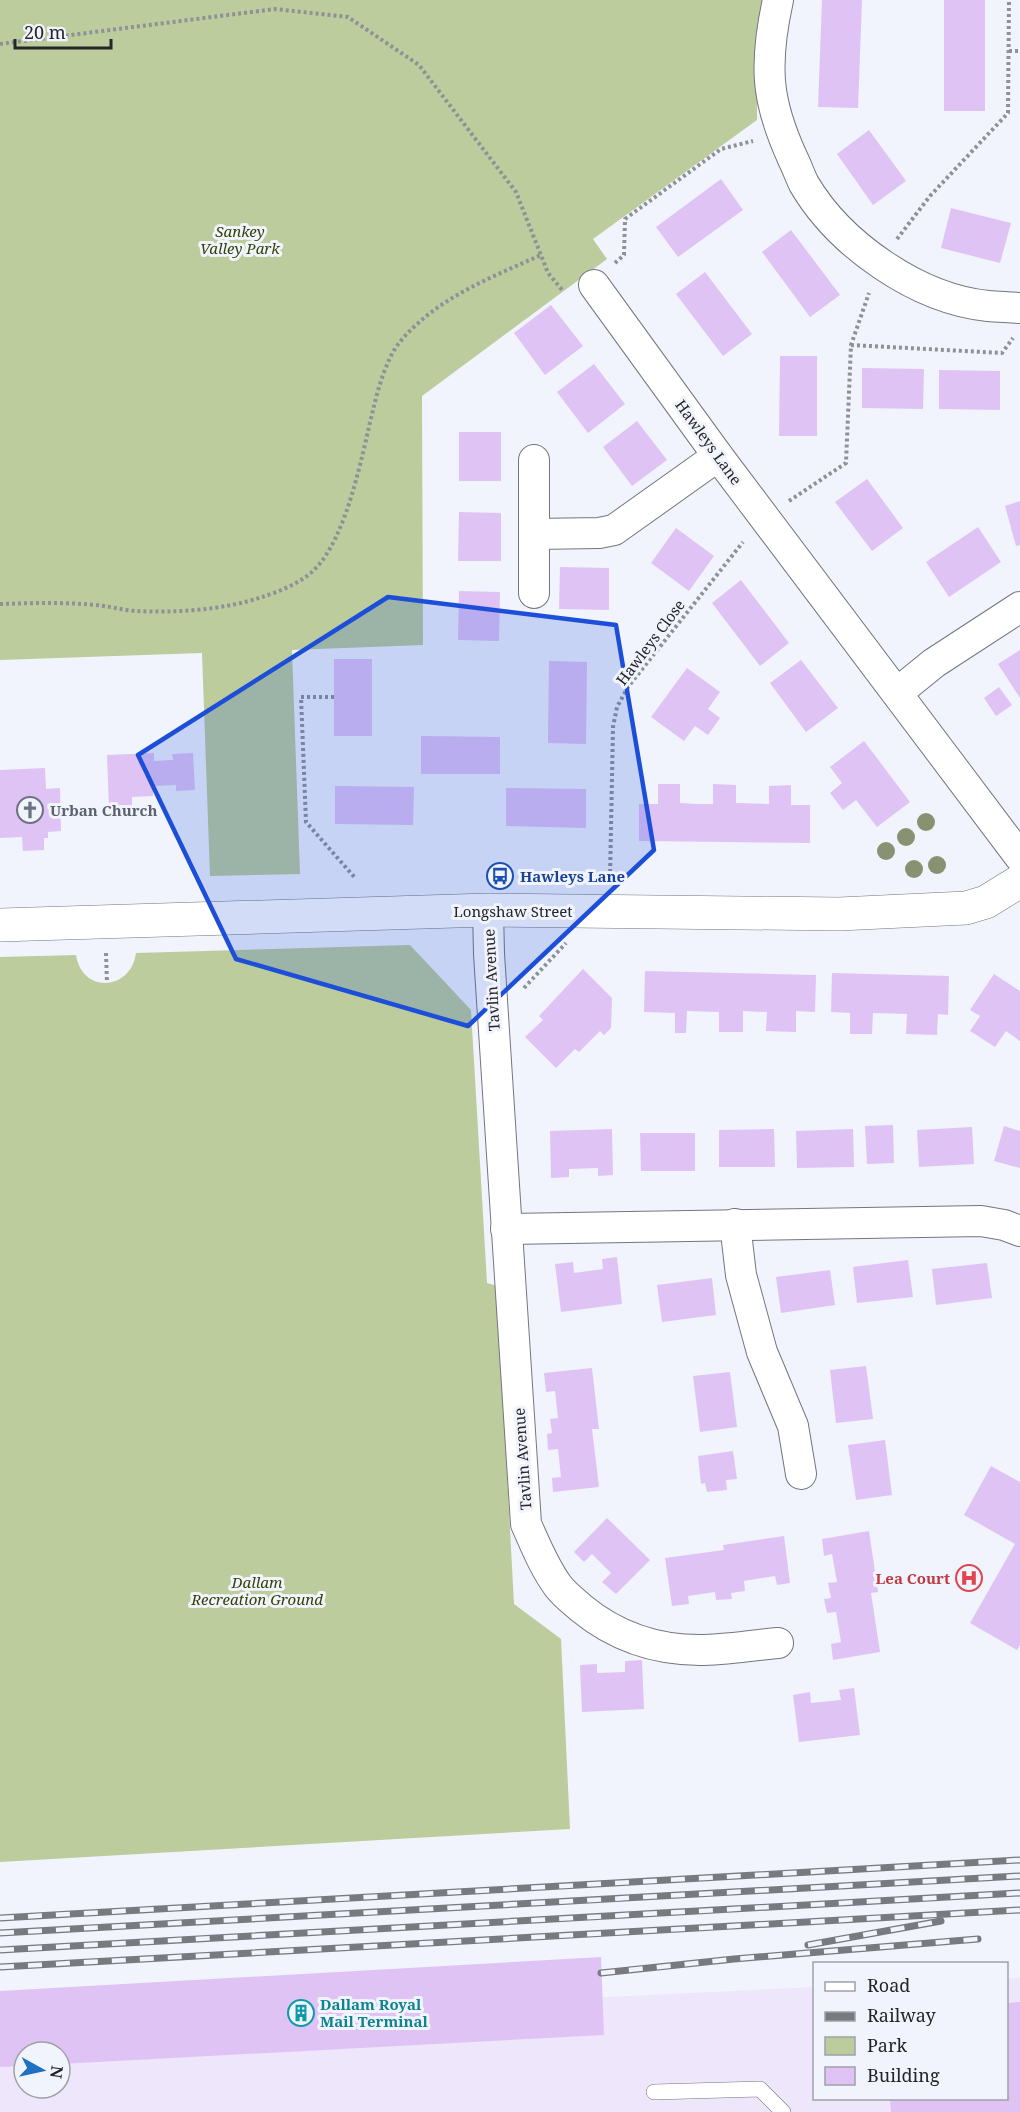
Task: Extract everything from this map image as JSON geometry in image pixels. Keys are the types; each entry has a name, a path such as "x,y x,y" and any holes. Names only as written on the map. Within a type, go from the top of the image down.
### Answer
{"street":[{"path":"778,0 771,32 770,82 781,132 805,185 832,220 855,244 880,264 915,284 955,299 987,306 1020,308"},
{"name":"Hawleys Lane","path":"594,285 718,456 1020,857"},
{"path":"534,534 600,533 614,530 718,456"},
{"path":"534,460 534,593"},
{"path":"897,693 934,663 1020,607"},
{"name":"Longshaw Street","path":"0,925 488,910 839,914 936,910 966,908 986,902 1020,881"},
{"name":"Tavlin Avenue","path":"488,910 526,1524 542,1560 559,1588 590,1616 635,1641 658,1646 702,1650 778,1643"},
{"path":"506,1229 981,1221 1004,1225 1020,1231"},
{"path":"735,1224 741,1275 762,1352 793,1426 801,1474"}],"lane":[{"path":"654,2092 759,2089 783,2112"}],"path":[{"path":"1009,0 1008,113 930,196 880,264 850,345 1002,354 1014,337"},
{"path":"0,44 274,9 348,17 419,65 516,192 548,273 562,291"},
{"path":"1008,51 1020,51"},
{"path":"594,285 610,266 624,255 625,219 721,149 781,132"},
{"path":"0,604 96,605 135,611 170,611 231,605 262,597 294,583 313,571 326,555 343,520 356,482 380,382 398,344 431,312 466,289 541,255"},
{"name":"Hawleys Close","path":"609,911 613,727 617,707 628,687 735,550 765,518 846,463 850,345"},
{"path":"334,697 302,697 306,822 356,879"},
{"path":"517,996 572,936"},
{"path":"106,948 107,983"}],"highlighted area":[{"path":"388,597 616,625 654,850 468,1026 236,959 138,755"}],"shaded area":[{"path":"1008,1978 1020,1978 1020,2112 0,2112 0,2026 813,1987 813,2100 1008,2100"}],"green space":[{"name":"Sankey Valley Park","path":"0,0 762,0 757,50 757,120 593,239 607,259 422,396 423,645 292,650 300,874 210,876 202,653 0,660"},
{"name":"Dallam Recreation Ground","path":"410,945 471,1010 487,1283 497,1286 514,1604 561,1639 570,1829 0,1862 0,957 76,955 80,968 87,976 96,982 106,983 116,981 125,975 132,966 136,953"}],"building":[{"path":"822,0 862,0 858,108 818,107"},
{"path":"944,0 985,0 985,111 944,111"},
{"path":"869,130 906,181 873,205 837,154"},
{"path":"721,179 743,210 678,257 656,227"},
{"path":"951,208 1011,223 1000,263 941,248"},
{"path":"791,230 840,295 810,317 762,252"},
{"path":"705,272 752,334 723,356 676,294"},
{"path":"551,305 583,346 545,375 514,333"},
{"path":"780,356 817,356 817,436 779,436"},
{"path":"594,364 625,404 588,433 557,392"},
{"path":"862,368 924,369 923,409 862,408"},
{"path":"939,370 1000,371 1000,410 939,409"},
{"path":"637,421 667,460 632,486 603,447"},
{"path":"459,432 501,432 501,481 459,481"},
{"path":"867,479 903,528 872,551 835,502"},
{"path":"1020,501 1020,545 1016,546 1005,506"},
{"path":"459,512 501,513 501,561 458,561"},
{"path":"978,527 1001,562 949,597 926,562"},
{"path":"676,528 714,556 689,591 651,563"},
{"path":"560,567 609,568 609,610 559,609"},
{"path":"741,580 789,643 760,666 712,603"},
{"path":"459,591 500,592 499,641 458,640"},
{"path":"1020,650 1020,698 998,664"},
{"path":"334,659 372,659 372,736 334,736"},
{"path":"801,660 838,708 806,732 770,683"},
{"path":"549,661 587,662 586,744 548,743"},
{"path":"687,668 720,692 708,709 720,718 708,735 695,726 684,741 651,717"},
{"path":"999,687 1012,705 996,716 984,698"},
{"path":"421,736 500,737 500,774 421,774"},
{"path":"864,741 910,802 877,827 856,800 843,810 830,793 842,783 830,767"},
{"path":"154,753 154,761 173,760 172,754 193,753 195,790 176,791 176,785 153,786 153,796 132,797 132,807 109,808 107,755"},
{"name":"Urban Church","path":"45,768 46,789 60,788 61,831 48,832 48,838 44,838 44,850 23,851 22,837 0,838 0,770"},
{"path":"658,784 680,784 680,803 696,804 713,804 713,784 736,785 736,803 769,804 769,786 791,785 791,805 810,805 810,843 639,841 639,804 658,804"},
{"path":"335,786 414,787 413,825 335,824"},
{"path":"506,788 586,789 586,828 506,826"},
{"path":"583,969 612,998 611,1028 604,1035 600,1031 579,1052 575,1049 556,1068 525,1037 543,1020 539,1016"},
{"path":"645,971 816,975 815,1012 796,1011 796,1032 766,1031 767,1012 743,1011 743,1032 719,1032 719,1012 687,1011 686,1033 675,1033 675,1013 644,1012"},
{"path":"832,973 949,976 948,1015 938,1014 937,1035 906,1034 907,1014 873,1013 872,1034 850,1034 850,1013 831,1012"},
{"path":"994,974 1020,991 1020,1041 1006,1031 995,1047 970,1031 980,1016 970,1010"},
{"path":"893,1125 894,1163 867,1164 865,1126"},
{"path":"1004,1126 1020,1131 1020,1168 994,1161"},
{"path":"972,1127 974,1164 919,1167 917,1130"},
{"path":"612,1129 613,1175 598,1176 598,1168 569,1169 569,1177 551,1178 550,1131"},
{"path":"774,1129 775,1167 719,1167 719,1130"},
{"path":"853,1129 854,1167 797,1168 796,1131"},
{"path":"640,1133 695,1133 695,1171 641,1171"},
{"path":"617,1257 622,1304 561,1312 555,1264 573,1262 574,1273 603,1269 602,1259"},
{"path":"908,1260 913,1297 857,1303 853,1267"},
{"path":"987,1263 992,1298 936,1305 932,1269"},
{"path":"830,1270 835,1305 781,1313 776,1277"},
{"path":"712,1278 716,1315 662,1322 657,1285"},
{"path":"866,1366 873,1419 836,1423 830,1370"},
{"path":"592,1368 599,1429 592,1429 599,1487 553,1492 552,1478 561,1477 558,1449 548,1450 547,1434 552,1433 550,1419 558,1418 555,1391 546,1392 544,1373"},
{"path":"730,1372 737,1427 700,1432 693,1376"},
{"path":"885,1440 892,1495 856,1500 848,1445"},
{"path":"733,1451 737,1479 726,1480 727,1490 707,1492 705,1483 701,1484 698,1456"},
{"path":"991,1466 1020,1482 1020,1645 1017,1650 970,1623 1015,1544 964,1515"},
{"path":"607,1518 650,1560 616,1594 602,1582 611,1573 592,1554 584,1562 574,1552"},
{"path":"869,1531 878,1592 871,1593 880,1652 833,1660 831,1644 841,1642 836,1612 827,1613 824,1599 831,1598 828,1583 837,1582 832,1554 824,1556 822,1539"},
{"path":"784,1536 790,1583 777,1585 775,1576 744,1581 745,1591 731,1593 732,1599 716,1600 715,1592 688,1596 689,1604 672,1606 665,1558 724,1550 723,1545"},
{"path":"642,1660 644,1709 582,1712 580,1665 597,1664 597,1673 625,1672 625,1661"},
{"path":"854,1688 860,1735 799,1742 793,1695 810,1692 811,1703 841,1700 839,1690"},
{"name":"Dallam Royal Mail Terminal","path":"601,1957 604,2035 72,2063 72,2040 12,2040 12,2066 0,2067 0,1991"},
{"path":"1020,2002 1020,2112 891,2112 890,2100 1008,2100 1008,2003"}],"railway":[{"path":"0,1918 1020,1860"},
{"path":"0,1933 1020,1876"},
{"path":"0,1950 1020,1893"},
{"path":"0,1967 1020,1910"},
{"path":"808,1945 941,1921"},
{"path":"601,1973 734,1959 978,1939"}],"place":[{"name":"Urban Church","path":"30,810"},
{"name":"Hawleys Lane","path":"500,876"},
{"name":"Lea Court","path":"969,1578"},
{"name":"Dallam Royal Mail Terminal","path":"301,2013"}]}
